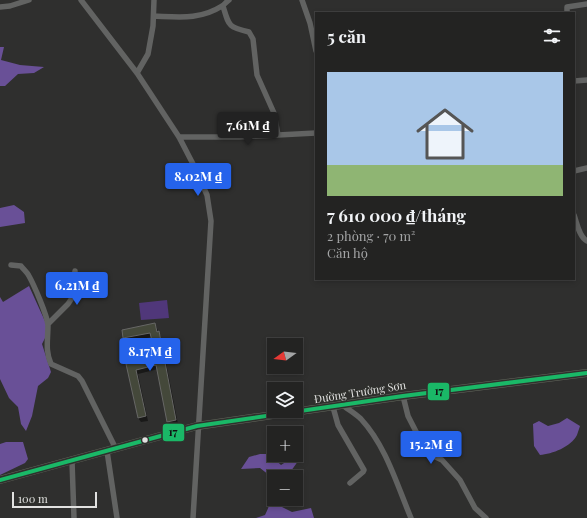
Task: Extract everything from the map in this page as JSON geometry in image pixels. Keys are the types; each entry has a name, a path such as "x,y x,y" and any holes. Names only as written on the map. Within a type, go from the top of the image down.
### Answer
{"highway":[{"name":"Đường Trường Sơn","path":"0,480 197,426 344,406 403,396 587,373"}],"street":[{"path":"0,7 10,6 29,0"},
{"path":"81,0 137,73 179,137 207,195 211,222 192,518"},
{"path":"137,73 148,54 154,16 154,0"},
{"path":"302,0 310,22 315,46"},
{"path":"154,16 201,16 226,2 228,22 235,29 249,32 253,39 257,75 274,113 278,135"},
{"path":"567,12 567,7 587,4"},
{"path":"575,81 587,80"},
{"path":"179,137 239,137 315,133"},
{"path":"575,171 587,168"},
{"path":"575,218 581,234 587,241"},
{"path":"11,265 21,266 28,275 43,309 48,324 47,350 51,364 78,376 82,381 116,449"},
{"path":"48,324 72,298 75,271"},
{"path":"403,396 408,416 427,453 442,460 456,475 475,508 486,518"},
{"path":"344,406 360,419 377,441 411,518"},
{"path":"333,407 338,425 364,470 350,482"},
{"path":"107,451 116,518"},
{"path":"72,461 74,518"}],"shaded area":[{"path":"0,47 4,47 1,60 20,65 44,67 34,73 18,74 5,86 0,86"},
{"path":"14,205 24,212 25,223 0,227 0,208"},
{"path":"29,286 49,330 42,344 51,372 48,378 38,386 32,416 26,431 21,424 18,407 9,398 0,379 0,297 3,302"},
{"path":"167,300 169,318 141,320 139,303"},
{"path":"567,418 580,426 577,435 570,443 561,449 540,455 534,446 533,424 539,421 548,426 559,423"},
{"path":"6,442 23,442 28,459 25,463 0,475 0,444"},
{"path":"267,454 267,462 278,462 281,465 286,462 297,462 292,470 267,470 267,473 260,468 241,469 249,457"},
{"path":"269,506 280,506 292,512 311,508 314,518 256,518 265,515"}],"building":[{"path":"155,323 157,332 159,331 176,420 167,422 156,365 136,370 146,416 138,418 126,364 156,357 150,333 123,338 122,330"}],"transit line":[{"name":"17","path":"0,480 197,426 403,396 587,373"}]}
